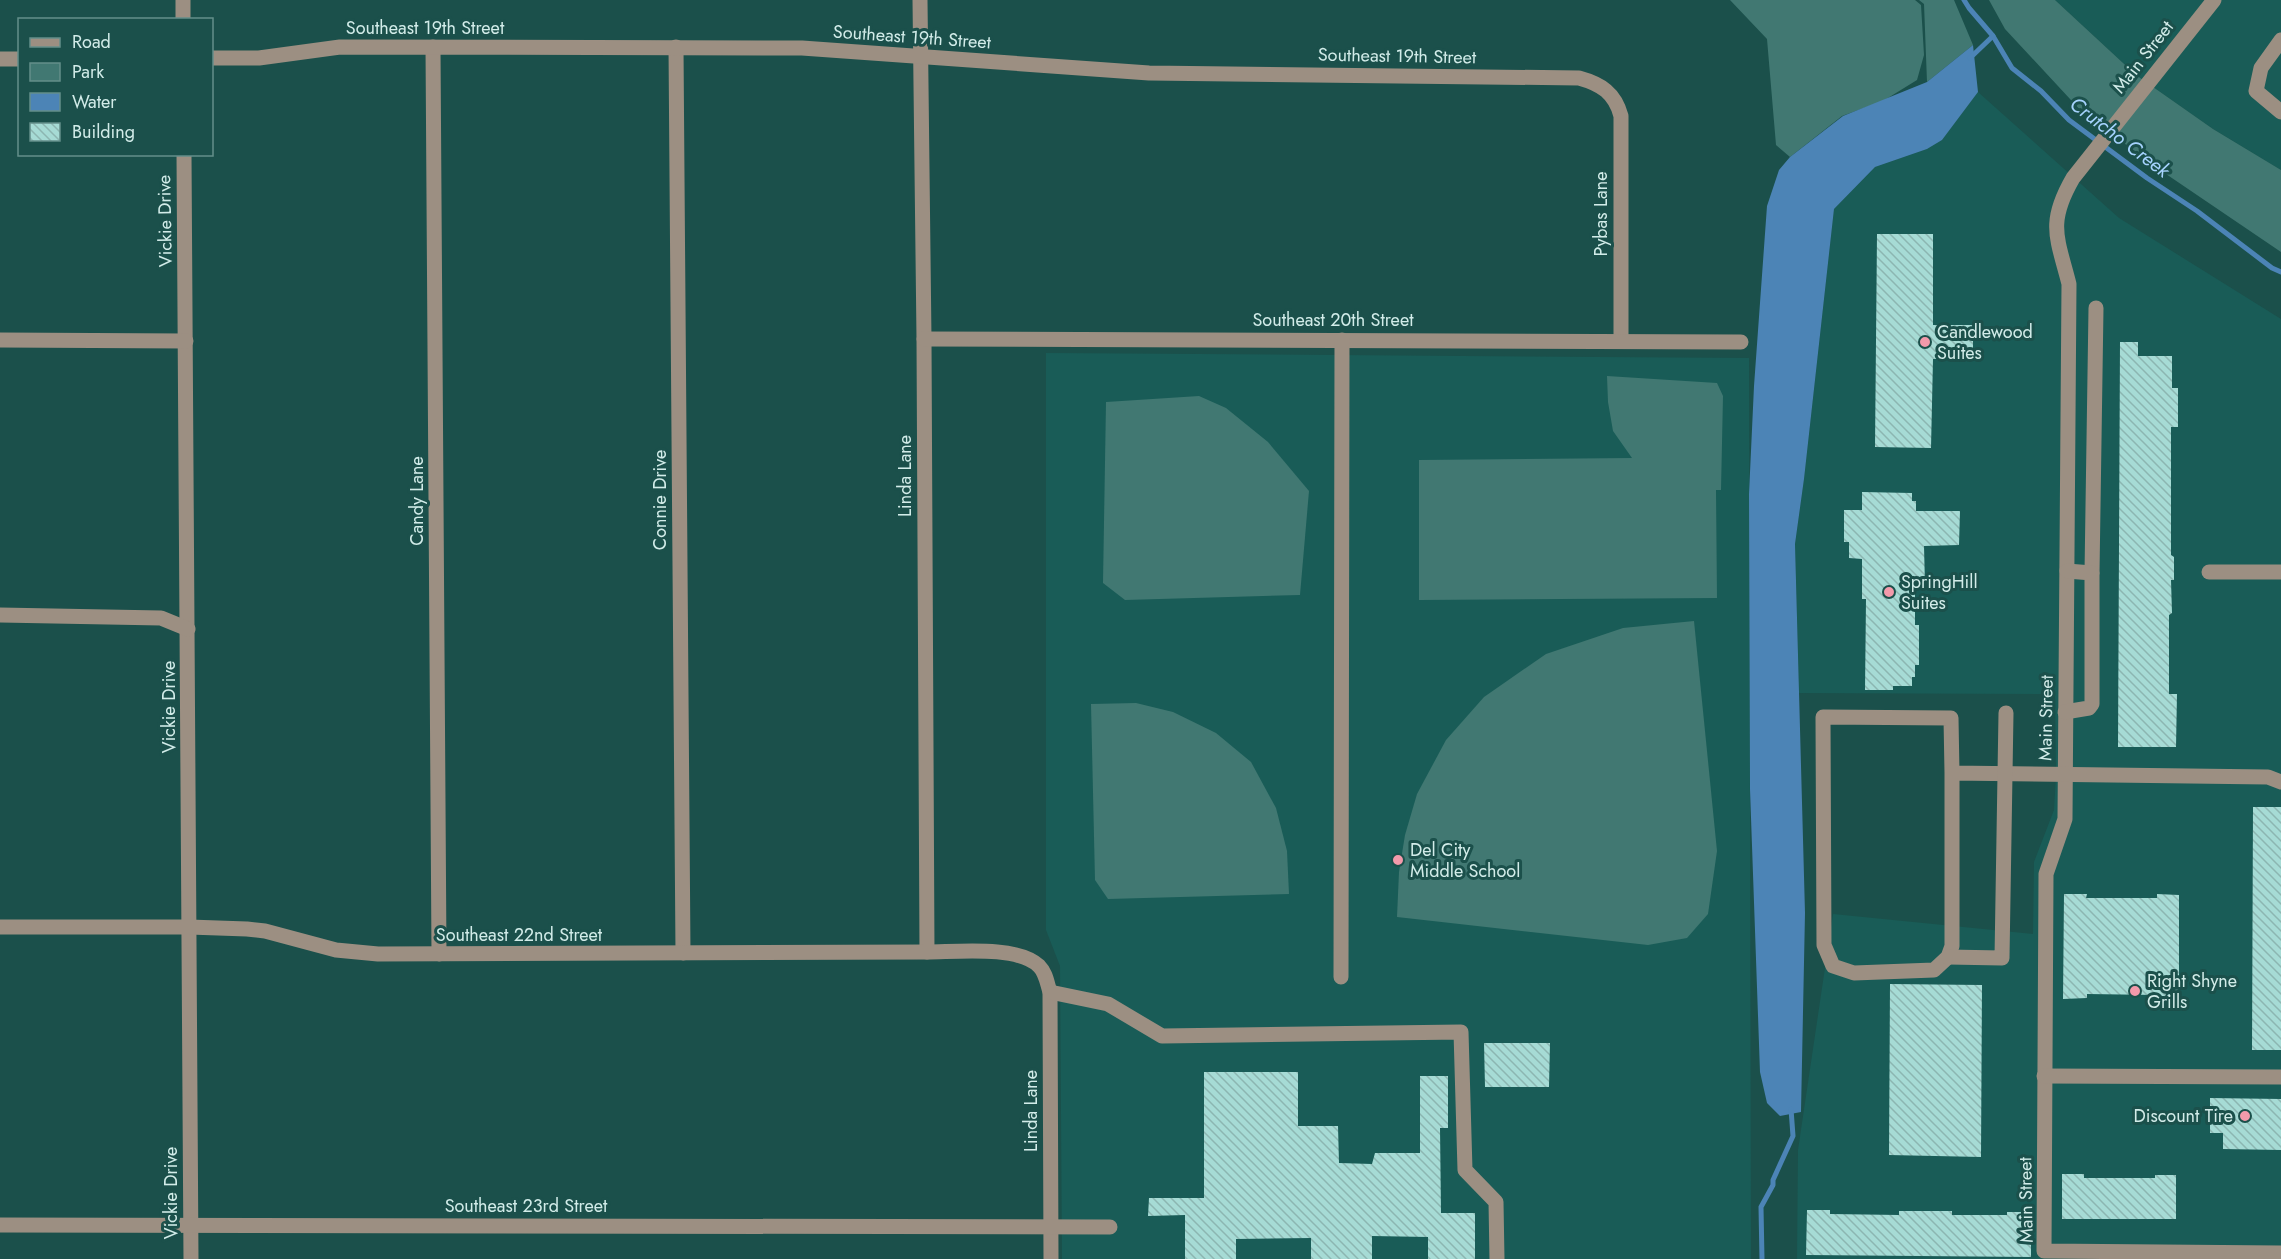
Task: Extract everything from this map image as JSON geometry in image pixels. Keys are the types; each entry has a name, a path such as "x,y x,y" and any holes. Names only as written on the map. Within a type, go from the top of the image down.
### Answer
{"street":[{"path":"183,0 183,18"},
{"name":"Linda Lane","path":"920,0 927,952"},
{"name":"Main Street","path":"2214,0 2073,178 2061,199 2056,220 2057,240 2069,284 2065,819 2046,873 2044,1251 2281,1253"},
{"path":"2281,40 2261,68 2256,91 2281,112"},
{"name":"Candy Lane","path":"433,46 439,954"},
{"name":"Southeast 19th Street","path":"213,58 259,58 340,47 802,48 1149,73 1579,78 1597,83 1608,91"},
{"name":"Connie Drive","path":"676,47 683,953"},
{"path":"0,58 18,58"},
{"name":"Pybas Lane","path":"1608,91 1621,116 1621,341"},
{"name":"Vickie Drive","path":"184,156 191,1259"},
{"path":"2066,712 2089,708 2092,704 2096,308"},
{"name":"Southeast 20th Street","path":"924,339 1741,342"},
{"path":"0,340 186,341"},
{"path":"1341,977 1342,340"},
{"path":"2067,571 2092,573"},
{"path":"2209,572 2281,572"},
{"path":"0,615 161,618 188,629"},
{"path":"1948,957 2002,958 2006,714"},
{"path":"1823,717 1952,718 1952,773 1952,946 1948,957 1934,970 1854,973 1833,966 1824,945 1823,717"},
{"path":"1952,773 2277,777"},
{"name":"Southeast 22nd Street","path":"0,927 189,927 265,931 336,950 378,954 1002,953 1020,956 1038,966"},
{"name":"Linda Lane","path":"1038,966 1046,977 1050,992 1052,1259"},
{"path":"1050,992 1108,1004 1161,1036 1461,1032 1465,1170 1496,1202 1497,1259"},
{"path":"2044,1076 2281,1077"},
{"name":"Southeast 23rd Street","path":"0,1225 1110,1227"}],"shaded area":[{"path":"2055,0 2281,0 2281,170 2213,129 2136,75"},
{"path":"1978,92 2119,218 2281,319 2281,1259 1797,1259 1798,1150 1833,914 2033,934 2034,862 2054,810 2055,694 1799,693 1795,544 1834,209 1875,167 1927,149 1942,140"},
{"name":"Del City Middle School","path":"1046,353 1749,358 1751,1259 1062,1259 1060,966 1046,930"}],"green space":[{"path":"1730,0 1915,0 1921,5 1924,55 1917,80 1883,101 1842,116 1790,157 1776,145 1767,39"},
{"path":"1919,0 1954,0 1973,45 1927,82 1924,4"},
{"path":"1989,0 2055,0 2136,75 2213,129 2281,170 2281,252 2166,174 2083,113 2005,29"},
{"path":"1607,376 1717,383 1723,396 1721,490 1716,490 1717,598 1419,600 1419,460 1632,458 1613,431 1608,402"},
{"path":"1199,396 1226,408 1268,442 1309,491 1300,595 1125,600 1103,583 1106,402"},
{"path":"1694,621 1717,851 1708,914 1687,938 1648,945 1397,917 1399,872 1405,835 1417,794 1446,740 1484,697 1546,654 1623,628"},
{"path":"1136,703 1173,712 1216,733 1251,762 1276,808 1287,851 1289,894 1108,899 1095,880 1091,704"}],"water":[{"path":"1973,45 1978,92 1942,140 1927,149 1875,167 1834,209 1795,544 1805,913 1801,1112 1780,1116 1767,1103 1760,1072 1750,789 1749,494 1767,206 1779,170 1790,157 1843,116 1927,82"}],"building":[{"name":"Candlewood Suites","path":"1877,234 1933,234 1933,325 1973,325 1973,359 1933,359 1931,448 1875,447"},
{"path":"2120,342 2138,342 2138,356 2172,356 2172,388 2178,388 2178,427 2171,427 2171,555 2174,557 2174,580 2171,580 2172,613 2169,615 2169,694 2177,694 2176,747 2118,747"},
{"name":"SpringHill Suites","path":"1862,492 1912,493 1912,501 1916,501 1916,511 1960,511 1959,545 1924,546 1925,585 1915,585 1915,625 1919,625 1919,665 1915,665 1912,686 1893,686 1893,690 1865,690 1866,599 1862,599 1862,559 1849,558 1849,542 1844,542 1844,510 1862,510"},
{"path":"2253,807 2281,807 2281,1050 2252,1050"},
{"path":"2064,894 2087,894 2086,898 2157,898 2157,894 2179,895 2179,999 2156,999 2156,995 2087,994 2087,998 2063,999"},
{"path":"1890,984 1982,985 1981,1157 1889,1155"},
{"path":"1484,1043 1550,1043 1549,1087 1485,1087"},
{"path":"1204,1072 1298,1072 1298,1126 1338,1126 1339,1163 1372,1164 1375,1153 1420,1153 1420,1076 1448,1076 1448,1128 1440,1128 1441,1213 1475,1213 1475,1259 1428,1259 1428,1237 1372,1236 1372,1259 1311,1259 1311,1238 1236,1239 1236,1259 1185,1259 1185,1215 1148,1216 1149,1198 1204,1198"},
{"name":"Discount Tire","path":"2210,1098 2281,1099 2281,1150 2223,1149 2223,1133 2210,1133"},
{"path":"2062,1174 2084,1174 2084,1178 2155,1178 2155,1175 2176,1175 2176,1219 2062,1219"},
{"path":"1807,1210 1830,1210 1830,1214 1899,1215 1899,1211 1952,1211 1952,1215 2007,1215 2007,1212 2031,1212 2031,1257 1806,1255"}],"waterway":[{"name":"Crutcho Creek","path":"1964,0 1993,36 2012,68 2041,91 2069,120 2147,178 2197,211 2272,268 2281,272"},
{"path":"1970,58 1993,36"},
{"path":"1762,1259 1761,1207 1773,1185 1773,1180 1793,1136 1791,1109"}],"place":[{"name":"Candlewood Suites","path":"1925,342"},
{"name":"SpringHill Suites","path":"1889,592"},
{"name":"Del City Middle School","path":"1398,860"},
{"name":"Right Shyne Grills","path":"2135,991"},
{"name":"Discount Tire","path":"2245,1116"}]}
